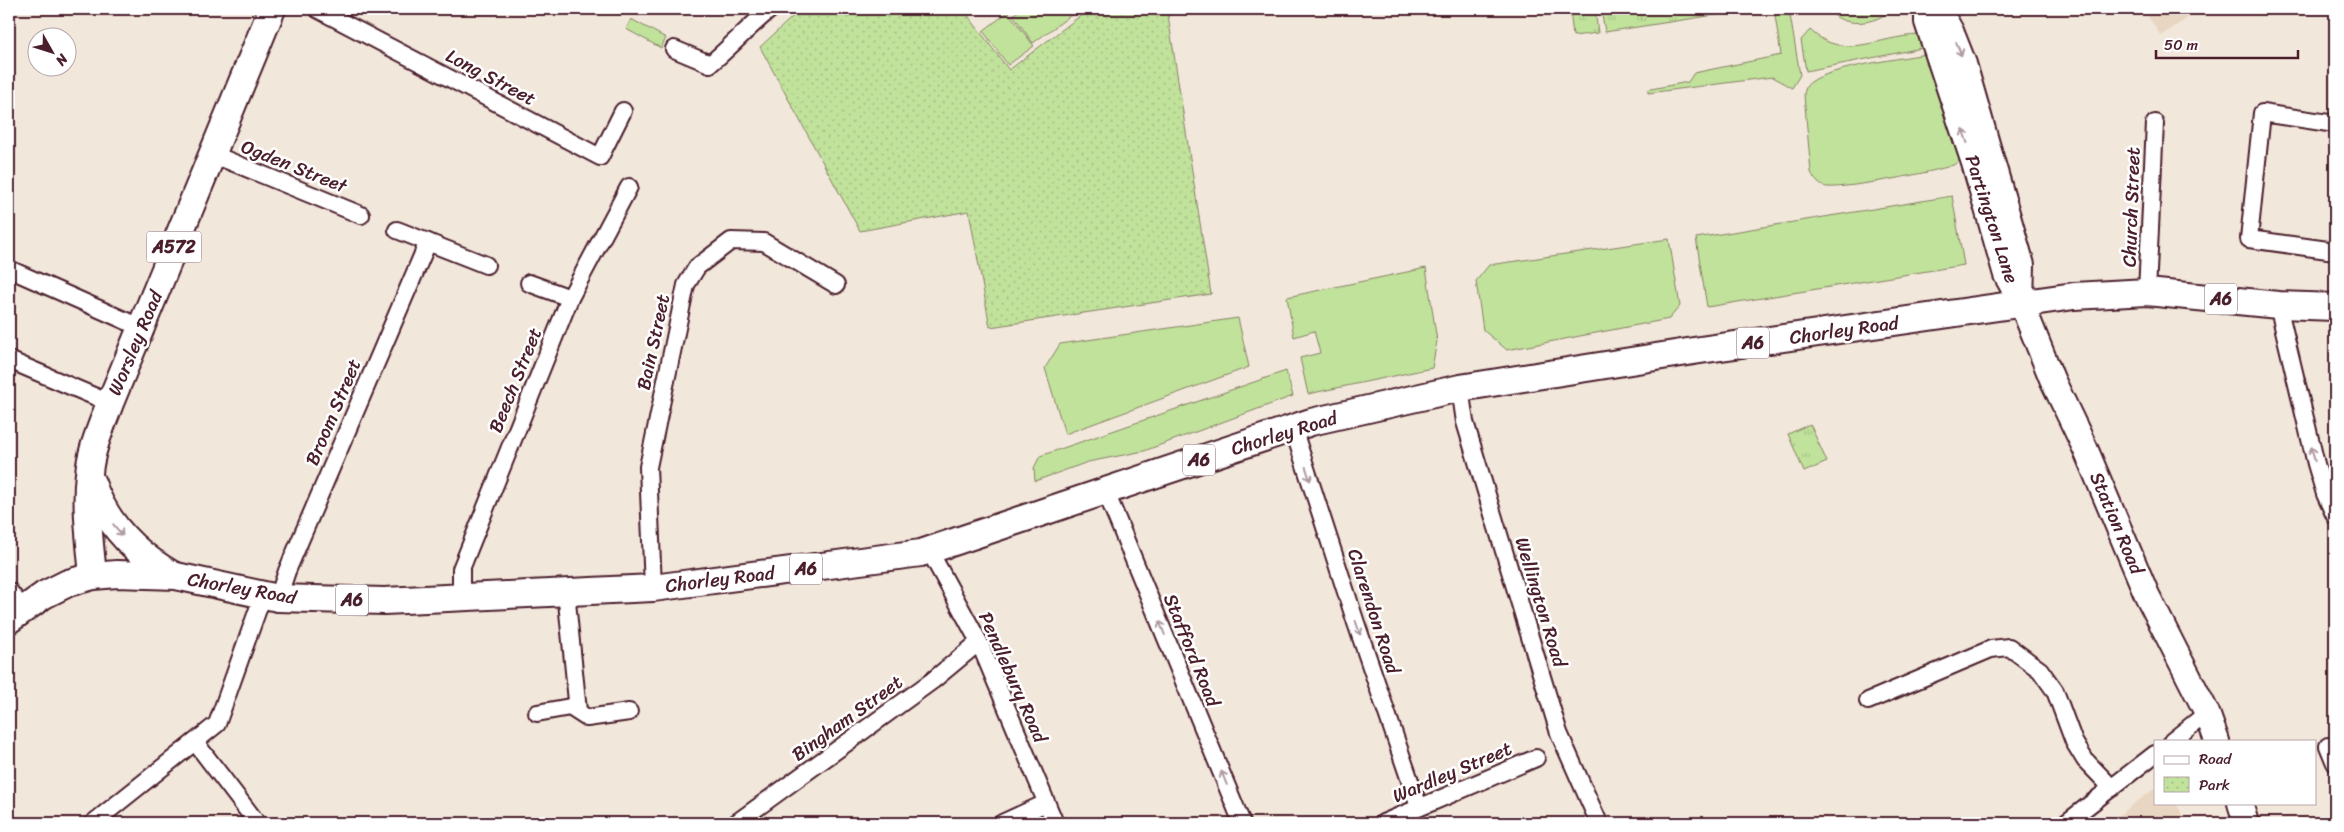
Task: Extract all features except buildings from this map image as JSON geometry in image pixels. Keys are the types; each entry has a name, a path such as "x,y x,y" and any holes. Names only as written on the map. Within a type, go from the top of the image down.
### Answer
{"main road":[{"name":"Worsley Road","path":"93,576 89,515 89,472 94,448 110,403 272,9"},
{"name":"Partington Lane","path":"1927,9 1928,22 1974,163 2006,275 2020,302"},
{"name":"Partington Lane","path":"1933,9 1942,15 1951,30 1964,64 2022,265 2020,302"},
{"name":"Chorley Road","path":"93,576 117,574 176,576 270,597 384,601 653,588 881,559 929,550 1293,428 1460,388 2020,302 2074,296 2148,292 2278,305 2335,308"},
{"name":"Station Road","path":"2020,302 2052,379 2085,448 2147,595 2218,740"},
{"path":"89,472 103,509 118,531 145,557 176,576"},
{"name":"A6","path":"14,607 68,583 93,576"},
{"path":"2240,804 2246,823"}],"street":[{"name":"Long Street","path":"317,9 600,157 623,111"},
{"path":"674,50 710,64 771,9"},
{"path":"2335,124 2262,113 2249,239 2335,251"},
{"name":"Church Street","path":"2148,292 2155,123"},
{"name":"Ogden Street","path":"212,154 361,215"},
{"name":"Beech Street","path":"462,597 461,569 570,298 629,187"},
{"path":"397,230 486,265"},
{"name":"Bain Street","path":"653,588 648,468 686,285 697,267 731,241 764,242 836,285"},
{"name":"Broom Street","path":"94,823 217,724 270,597 287,571 428,242"},
{"path":"9,269 142,328"},
{"path":"529,282 570,298"},
{"path":"2278,305 2316,464 2325,494 2335,516"},
{"path":"9,360 110,403"},
{"name":"Wellington Road","path":"1460,388 1465,422 1559,733 1599,823"},
{"name":"Clarendon Road","path":"1293,428 1356,623 1411,815"},
{"name":"Stafford Road","path":"1106,492 1242,823"},
{"name":"Pendlebury Road","path":"929,550 979,642 1056,823"},
{"path":"566,592 578,711"},
{"name":"Bingham Street","path":"736,823 932,681 979,642"},
{"path":"1868,701 1991,649 2010,647 2026,658 2045,677 2055,691 2074,742 2085,760 2112,788"},
{"path":"537,712 570,708 587,718 628,712"},
{"path":"2173,740 2206,713"},
{"path":"195,742 257,823"},
{"path":"2328,746 2335,763"},
{"path":"2066,823 2154,755"},
{"name":"Wardley Street","path":"1383,823 1411,815 1536,758"},
{"path":"1002,823 1046,803"}],"shaded area":[{"path":"2143,9 2201,9 2161,36"},
{"path":"2154,789 2154,804 2177,804 2187,823 2109,823"}],"green space":[{"path":"801,9 963,9 1009,70 1084,13 1081,9 1167,9 1211,294 990,327 969,211 860,231 760,47"},
{"path":"1021,9 1078,10 1033,43 1013,15"},
{"path":"1595,9 1598,33 1573,36 1570,10"},
{"path":"1601,9 1740,9 1741,11 1605,32"},
{"path":"1774,9 1789,9 1800,75 1792,88 1772,77 1648,93 1648,90 1651,89 1688,82 1694,73 1781,55"},
{"path":"1828,9 1892,9 1877,19 1850,22 1842,20"},
{"path":"1008,12 1034,46 1008,65 983,31"},
{"path":"631,19 666,38 661,48 626,29"},
{"path":"1810,30 1823,39 1849,46 1919,35 1927,47 1806,71 1801,40"},
{"path":"1932,53 1962,154 1959,161 1953,165 1929,172 1870,183 1837,187 1827,187 1819,184 1811,172 1804,95 1808,84 1834,72 1887,60"},
{"path":"1952,196 1964,265 1707,307 1696,238"},
{"path":"1669,239 1680,306 1669,319 1507,350 1483,330 1476,281 1489,265"},
{"path":"1426,268 1437,341 1432,368 1308,394 1300,358 1320,353 1314,331 1294,337 1287,297"},
{"path":"1238,318 1249,367 1065,434 1045,368 1060,344"},
{"path":"1286,371 1293,396 1144,451 1088,462 1035,481 1034,468 1040,456"},
{"path":"1810,424 1827,462 1804,472 1788,434"}]}
